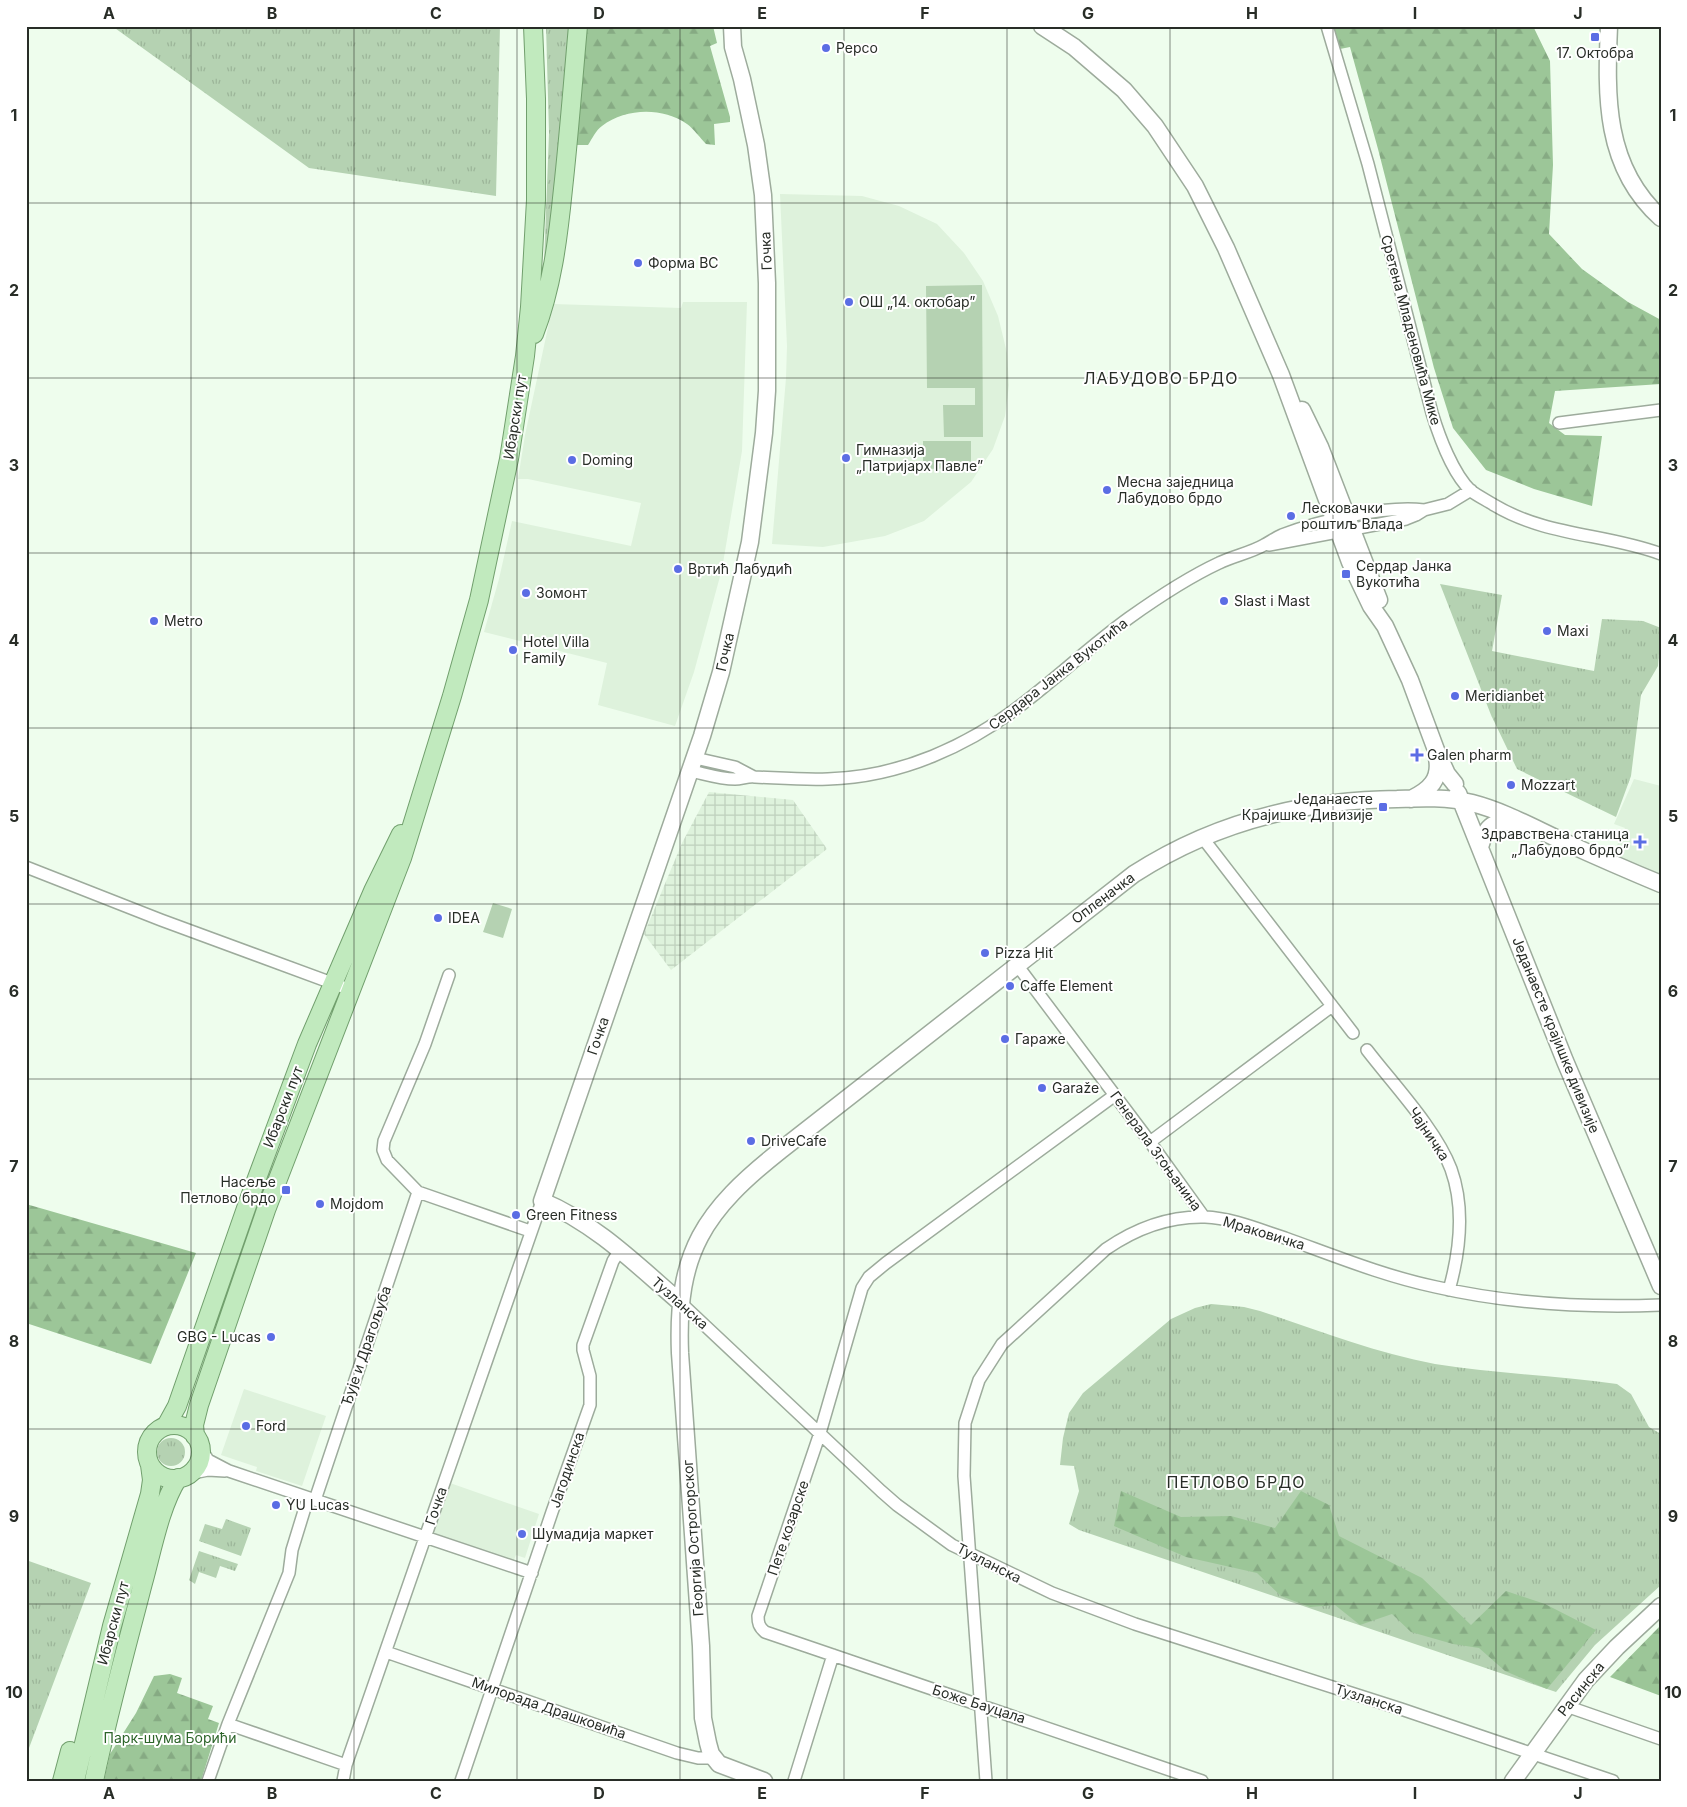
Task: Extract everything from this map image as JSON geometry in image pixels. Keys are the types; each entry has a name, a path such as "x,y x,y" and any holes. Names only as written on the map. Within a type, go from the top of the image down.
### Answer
{"main road":[{"name":"Ибарски пут","path":"197,1440 194,1425 199,1405 273,1193 402,858 480,600 504,484 525,356 533,276 536,219 536,99 533,26"},
{"path":"525,356 543,310 554,266 567,152 578,26"},
{"name":"Ибарски пут","path":"166,1426 177,1406 250,1194 307,1044 373,891 420,796"},
{"path":"166,1426 182,1426 197,1440 200,1458 193,1470 183,1476 165,1477 150,1466 147,1445 154,1434 166,1426"},
{"name":"Ибарски пут","path":"75,1781 114,1616 150,1494 152,1480 150,1466"},
{"name":"Ибарски пут","path":"94,1781 110,1709 153,1545 169,1494 183,1476"},
{"path":"62,1781 73,1739 80,1723 91,1709"}],"street":[{"name":"Гочка","path":"722,26 734,47"},
{"name":"Гочка","path":"343,1781 346,1766 693,765 721,672 750,542 764,433 767,391 767,283 763,195 756,145 734,47 732,26"},
{"name":"Једанаесте крајишке дивизије","path":"1042,26 1074,47 1140,106 1195,186 1213,220 1280,375 1306,417 1320,447 1343,524 1350,562 1371,606 1385,626 1410,680 1436,750 1447,774 1455,784"},
{"name":"Сретена Младеновића Мике","path":"1327,26 1368,164 1435,424 1457,471 1471,490 1510,514 1529,522 1550,529 1626,543 1661,554"},
{"path":"1609,26 1607,92 1611,126 1616,147 1636,188 1650,208 1661,218"},
{"path":"1559,423 1661,410"},
{"name":"Сердара Јанка Вукотића","path":"693,765 735,767 752,776 798,780 852,777 890,770 944,752 987,729 1024,703 1128,619 1179,584 1219,563 1264,545 1343,524 1406,519 1416,516 1424,510 1448,504 1471,490"},
{"name":"Једанаесте крајишке дивизије","path":"1410,680 1430,712 1446,746 1461,801 1565,1061 1661,1286"},
{"path":"1411,799 1430,788 1436,779 1438,768 1436,750"},
{"name":"Опленачка","path":"681,1303 685,1274 694,1249 708,1222 734,1189 780,1150 1134,874 1152,862 1202,837 1244,822 1320,804 1360,800 1411,799 1461,801 1477,804 1522,822 1661,884"},
{"path":"1480,847 1486,831 1492,825 1522,822"},
{"path":"1202,837 1353,1033"},
{"path":"26,867 161,920 351,990"},
{"name":"Генерала Згоњанина","path":"1017,964 1204,1217"},
{"path":"449,975 425,1044 383,1147 387,1160 418,1192 530,1232"},
{"path":"1150,1142 1332,1006"},
{"name":"Чајничка","path":"1367,1050 1428,1128 1440,1147 1455,1181 1460,1216 1457,1255 1449,1290"},
{"name":"Пете козарске","path":"759,1624 758,1616 820,1433 862,1288 869,1277 1115,1095"},
{"name":"Ђује и Драгољуба","path":"208,1781 228,1724 289,1572 292,1550 312,1499 418,1192"},
{"name":"Тузланска","path":"542,1201 578,1221 620,1250 681,1303 897,1505 952,1545 1044,1589 1135,1624 1533,1753 1613,1781"},
{"name":"Мраковичка","path":"986,1781 964,1476 965,1423 979,1380 994,1356 1012,1333 1096,1257 1116,1242 1150,1226 1174,1220 1204,1217 1215,1218 1246,1225 1382,1273 1449,1290 1554,1305 1605,1307 1661,1306"},
{"name":"Јагодинска","path":"462,1781 590,1405 590,1376 583,1350 613,1261 620,1250"},
{"name":"Георгија Острогорског","path":"681,1303 680,1353 701,1646 704,1718 709,1751 718,1762"},
{"path":"197,1440 208,1460 230,1471 532,1573"},
{"path":"183,1476 208,1470 230,1471"},
{"name":"Расинска","path":"1513,1781 1586,1680 1607,1657 1661,1606"},
{"name":"Боже Бауцала","path":"759,1624 760,1628 765,1632 1202,1781"},
{"name":"Милорада Драшковића","path":"386,1652 677,1753 718,1762 764,1781"},
{"path":"794,1781 833,1656"},
{"path":"1566,1706 1661,1739"},
{"path":"228,1724 346,1766"}],"shaded area":[{"path":"780,194 862,196 899,206 937,224 964,253 983,281 998,316 1007,353 1009,385 1005,416 993,449 971,482 924,521 885,536 823,547 772,544 787,346"},
{"path":"683,302 747,302 742,451 722,569 694,672 675,726 598,705 607,663 484,632 499,579 512,521 631,546 641,503 528,479 518,479 525,435 553,304 681,308"},
{"name":"Здравствена станица „Лабудово брдо”","path":"1634,779 1661,786 1661,877 1612,856 1625,828 1614,824"},
{"path":"709,792 793,800 827,849 671,970 644,934 682,843"},
{"path":"244,1389 326,1416 302,1486 256,1471 257,1467 221,1455"},
{"path":"450,1483 539,1514 525,1558 516,1555 513,1562 432,1534"}],"green space":[{"path":"112,26 500,26 496,196 309,168"},
{"path":"546,26 575,26 543,292 549,133"},
{"path":"581,26 713,26 717,43 710,46 730,117 730,122 714,124 715,145 706,144 690,126 677,118 655,112 644,112 633,113 612,120 598,130 588,145 571,145"},
{"path":"1332,26 1533,26 1550,61 1553,165 1549,234 1582,269 1628,302 1661,320 1661,384 1555,391 1549,423 1565,435 1602,436 1592,506 1534,489 1486,470 1453,428 1434,368 1350,47 1340,49"},
{"path":"982,285 983,437 944,437 943,405 975,405 975,388 927,388 926,286"},
{"path":"923,441 971,441 971,468 923,469"},
{"path":"1440,584 1502,595 1492,651 1594,671 1602,619 1643,621 1661,628 1658,666 1641,695 1631,776 1616,817 1517,769 1491,715"},
{"path":"493,903 512,909 503,938 483,932"},
{"path":"26,1204 196,1253 151,1364 26,1323"},
{"path":"1211,1304 1244,1307 1260,1311 1390,1354 1435,1364 1617,1384 1631,1394 1649,1427 1661,1434 1661,1585 1595,1645 1556,1692 1079,1530 1069,1524 1079,1491 1074,1466 1060,1465 1063,1438 1069,1413 1083,1393 1171,1319 1195,1308"},
{"path":"171,1438 181,1442 185,1452 181,1462 171,1466 161,1462 157,1452 161,1442"},
{"path":"1121,1491 1181,1517 1231,1516 1275,1528 1301,1491 1329,1505 1339,1536 1422,1578 1471,1625 1506,1591 1545,1604 1596,1630 1547,1689 1505,1671 1479,1648 1453,1644 1411,1632 1392,1614 1360,1625 1335,1605 1310,1607 1281,1596 1257,1573 1186,1557 1114,1526"},
{"path":"226,1519 251,1528 241,1556 199,1541 205,1524 222,1529"},
{"path":"199,1551 238,1564 235,1571 220,1566 216,1578 199,1572 195,1584 189,1580"},
{"path":"26,1560 91,1583 26,1756"},
{"path":"1661,1625 1661,1696 1610,1677"},
{"name":"Парк-шума Борићи","path":"170,1674 182,1678 177,1693 213,1706 208,1719 219,1723 201,1781 104,1781 110,1754 136,1713 154,1676"}],"place":[{"name":"17. Октобра","path":"1595,37"},
{"name":"Pepco","path":"826,48"},
{"name":"Форма ВС","path":"638,263"},
{"name":"ОШ „14. октобар”","path":"849,302"},
{"name":"Гимназија „Патријарх Павле”","path":"846,458"},
{"name":"Doming","path":"572,460"},
{"name":"Месна заједница Лабудово брдо","path":"1107,490"},
{"name":"Лесковачки роштиљ Влада","path":"1291,516"},
{"name":"Вртић Лабудић","path":"678,569"},
{"name":"Сердар Јанка Вукотића","path":"1346,574"},
{"name":"Зомонт","path":"526,593"},
{"name":"Slast i Mast","path":"1224,601"},
{"name":"Metro","path":"154,621"},
{"name":"Maxi","path":"1547,631"},
{"name":"Hotel Villa Family","path":"513,650"},
{"name":"Meridianbet","path":"1455,696"},
{"name":"Galen pharm","path":"1417,755"},
{"name":"Mozzart","path":"1511,785"},
{"name":"Једанаесте Крајишке Дивизије","path":"1383,807"},
{"name":"Здравствена станица „Лабудово брдо”","path":"1640,842"},
{"name":"IDEA","path":"438,918"},
{"name":"Pizza Hit","path":"985,953"},
{"name":"Caffe Element","path":"1010,986"},
{"name":"Гараже","path":"1005,1039"},
{"name":"Garaže","path":"1042,1088"},
{"name":"DriveCafe","path":"751,1141"},
{"name":"Насеље Петлово брдо","path":"286,1190"},
{"name":"Mojdom","path":"320,1204"},
{"name":"Green Fitness","path":"516,1215"},
{"name":"GBG - Lucas","path":"271,1337"},
{"name":"Ford","path":"246,1426"},
{"name":"YU Lucas","path":"276,1505"},
{"name":"Шумадија маркет","path":"522,1534"}],"district":[{"name":"ЛАБУДОВО БРДО","path":"1161,378"},
{"name":"ПЕТЛОВО БРДО","path":"1236,1482"}]}
